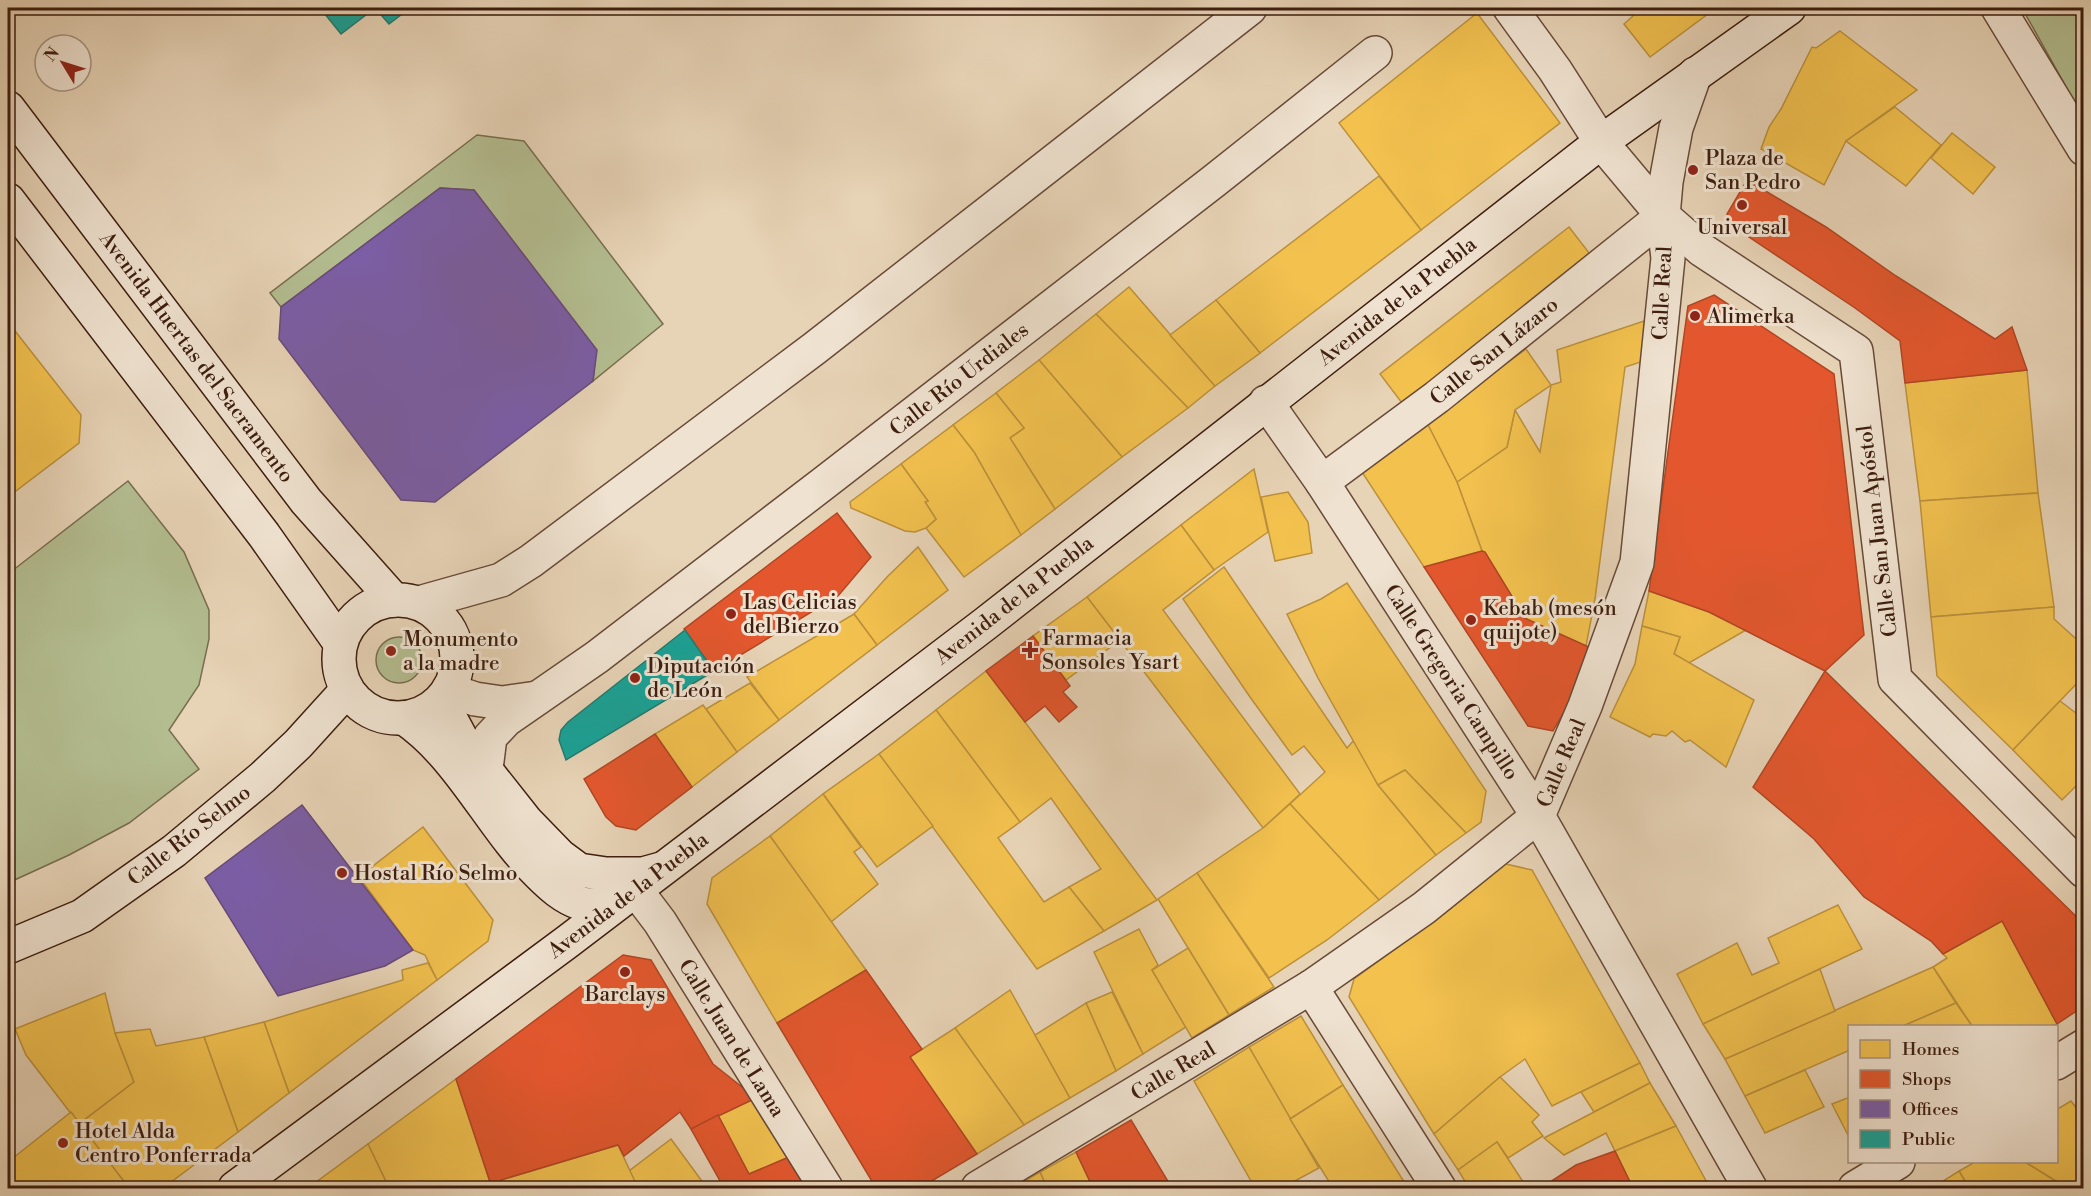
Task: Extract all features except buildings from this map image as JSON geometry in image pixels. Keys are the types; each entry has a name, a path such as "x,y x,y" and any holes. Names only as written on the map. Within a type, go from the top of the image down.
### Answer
{"street":[{"path":"407,601 439,616 449,628 458,660 455,676 444,696 429,710 404,718 388,718 369,711 361,705 347,690 341,676 340,643 348,627 361,613 377,604 407,601 501,580 531,561 815,348 1250,8"},
{"path":"1510,8 1555,70 1601,142"},
{"name":"Avenida de la Puebla","path":"235,1188 567,942 985,624 1601,142 1789,8"},
{"path":"1998,8 2084,149"},
{"name":"Calle Río Urdiales","path":"486,769 490,737 506,720 626,635 1214,181 1375,53"},
{"path":"1663,216 1666,182 1676,128 1695,74"},
{"name":"Avenida Huertas del Sacramento","path":"8,108 306,501 407,601"},
{"name":"Calle Real","path":"978,1188 1311,987 1424,908 1538,816 1585,706 1637,563 1668,258 1663,216 1601,142"},
{"path":"8,200 264,535 340,643"},
{"name":"Calle San Lázaro","path":"1322,482 1437,397 1663,216"},
{"name":"Calle San Juan Apóstol","path":"1663,216 1702,250 1856,351 1895,679 2084,871"},
{"name":"Calle Gregoria Campillo","path":"1266,402 1322,482 1538,816 1750,1188"},
{"name":"Calle Río Selmo","path":"8,947 82,916 174,851 263,777 298,744 347,690"},
{"path":"444,696 462,740 537,835 560,856 579,870 606,874 643,874 663,868"},
{"name":"Calle Río Urdiales","path":"444,696 502,703 538,698"},
{"path":"404,718 422,730 444,755 523,858 557,892 582,904 626,896"},
{"name":"Calle Juan de Lama","path":"626,896 660,922 826,1188"},
{"path":"1311,987 1439,1188"},
{"path":"2058,1062 2084,1046"},
{"path":"1855,1188 1895,1163"}],"green space":[{"path":"2022,8 2083,8 2083,117"},
{"path":"477,135 524,141 663,324 593,381 596,350 474,190 440,188 281,307 270,293"},
{"path":"128,481 184,552 209,610 209,639 199,685 169,730 199,769 129,823 69,855 8,883 8,574"},
{"path":"399,637 408,638 415,644 421,651 421,669 415,676 408,682 399,683 390,682 383,676 377,669 376,660 377,651 383,644 390,638"}],"place":[{"name":"Plaza de San Pedro","path":"1693,170"},
{"name":"Universal","path":"1742,205"},
{"name":"Alimerka","path":"1695,316"},
{"name":"Las Celicias del Bierzo","path":"731,614"},
{"name":"Kebab (mesón quijote)","path":"1471,620"},
{"name":"Farmacia Sonsoles Ysart","path":"1030,650"},
{"name":"Monumento a la madre","path":"391,651"},
{"name":"Diputación de León","path":"635,678"},
{"name":"Hostal Río Selmo","path":"342,873"},
{"name":"Barclays","path":"625,972"},
{"name":"Hotel Alda Centro Ponferrada","path":"63,1143"}]}
